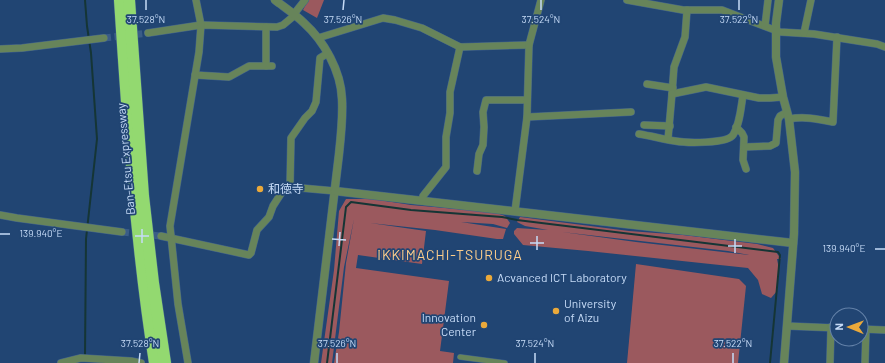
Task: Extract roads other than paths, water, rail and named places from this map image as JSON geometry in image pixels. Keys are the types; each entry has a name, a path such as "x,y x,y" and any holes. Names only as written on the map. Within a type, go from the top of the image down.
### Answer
{"highway":[{"name":"Ban-Etsu Expressway","path":"120,0 129,139 138,241 155,363"},
{"name":"Ban-Etsu Expressway","path":"129,0 143,196 152,283 165,363"}],"street":[{"path":"188,363 178,304 170,226 195,75 201,25 196,0"},
{"path":"275,0 304,23 318,38 328,54 337,74 342,99 342,129 314,363"},
{"path":"148,32 201,25 278,27 283,25 294,15 305,0"},
{"path":"515,211 527,117 529,45 541,0"},
{"path":"627,0 662,3 687,10 722,10 775,30 837,37 877,44 885,47"},
{"path":"765,26 768,0"},
{"path":"779,0 775,30 776,57 783,97 788,115 796,172 793,243 784,363"},
{"path":"804,33 811,0"},
{"path":"668,139 674,68 685,37 687,10"},
{"path":"318,38 383,18 422,28 460,47 529,45"},
{"path":"195,75 229,77 249,66 269,66 266,27"},
{"path":"744,147 770,146 776,143 778,120 780,116 788,115 833,122 837,37"},
{"path":"0,49 22,48 104,38"},
{"path":"422,201 423,196 446,167 446,137 450,113 450,92 460,47"},
{"path":"290,187 292,138 305,118 312,111 316,102 320,58 328,54"},
{"path":"647,84 673,91 706,87 742,95 770,98 783,97"},
{"path":"639,134 686,142 723,140 733,135 742,95"},
{"path":"477,171 479,154 483,145 484,127 482,112 486,100 527,100"},
{"path":"527,117 630,112"},
{"path":"644,125 670,126"},
{"path":"736,127 742,133 744,147 743,160 746,169"},
{"path":"161,236 249,255 251,253 257,230 269,216 273,206 284,189 290,187 793,243"},
{"path":"0,215 122,232"},
{"path":"787,326 829,328"},
{"path":"869,329 885,330"},
{"path":"830,363 832,347"},
{"path":"865,347 865,363"},
{"path":"460,357 505,363"},
{"path":"61,363 81,358 141,363"}],"waterway":[{"path":"85,0 91,53 97,139 86,239 85,356"},
{"path":"327,363 346,207 351,202 411,210 502,217 778,252 780,255 770,363"}],"tunnel":[{"path":"104,38 148,33"},
{"path":"122,232 161,236"}],"place":[{"name":"和徳寺","path":"260,189"},
{"name":"Acvanced ICT Laboratory","path":"489,278"},
{"name":"University of Aizu","path":"556,311"},
{"name":"Innovation Center","path":"484,325"}],"district":[{"name":"IKKIMACHI-TSURUGA","path":"450,255"}]}
